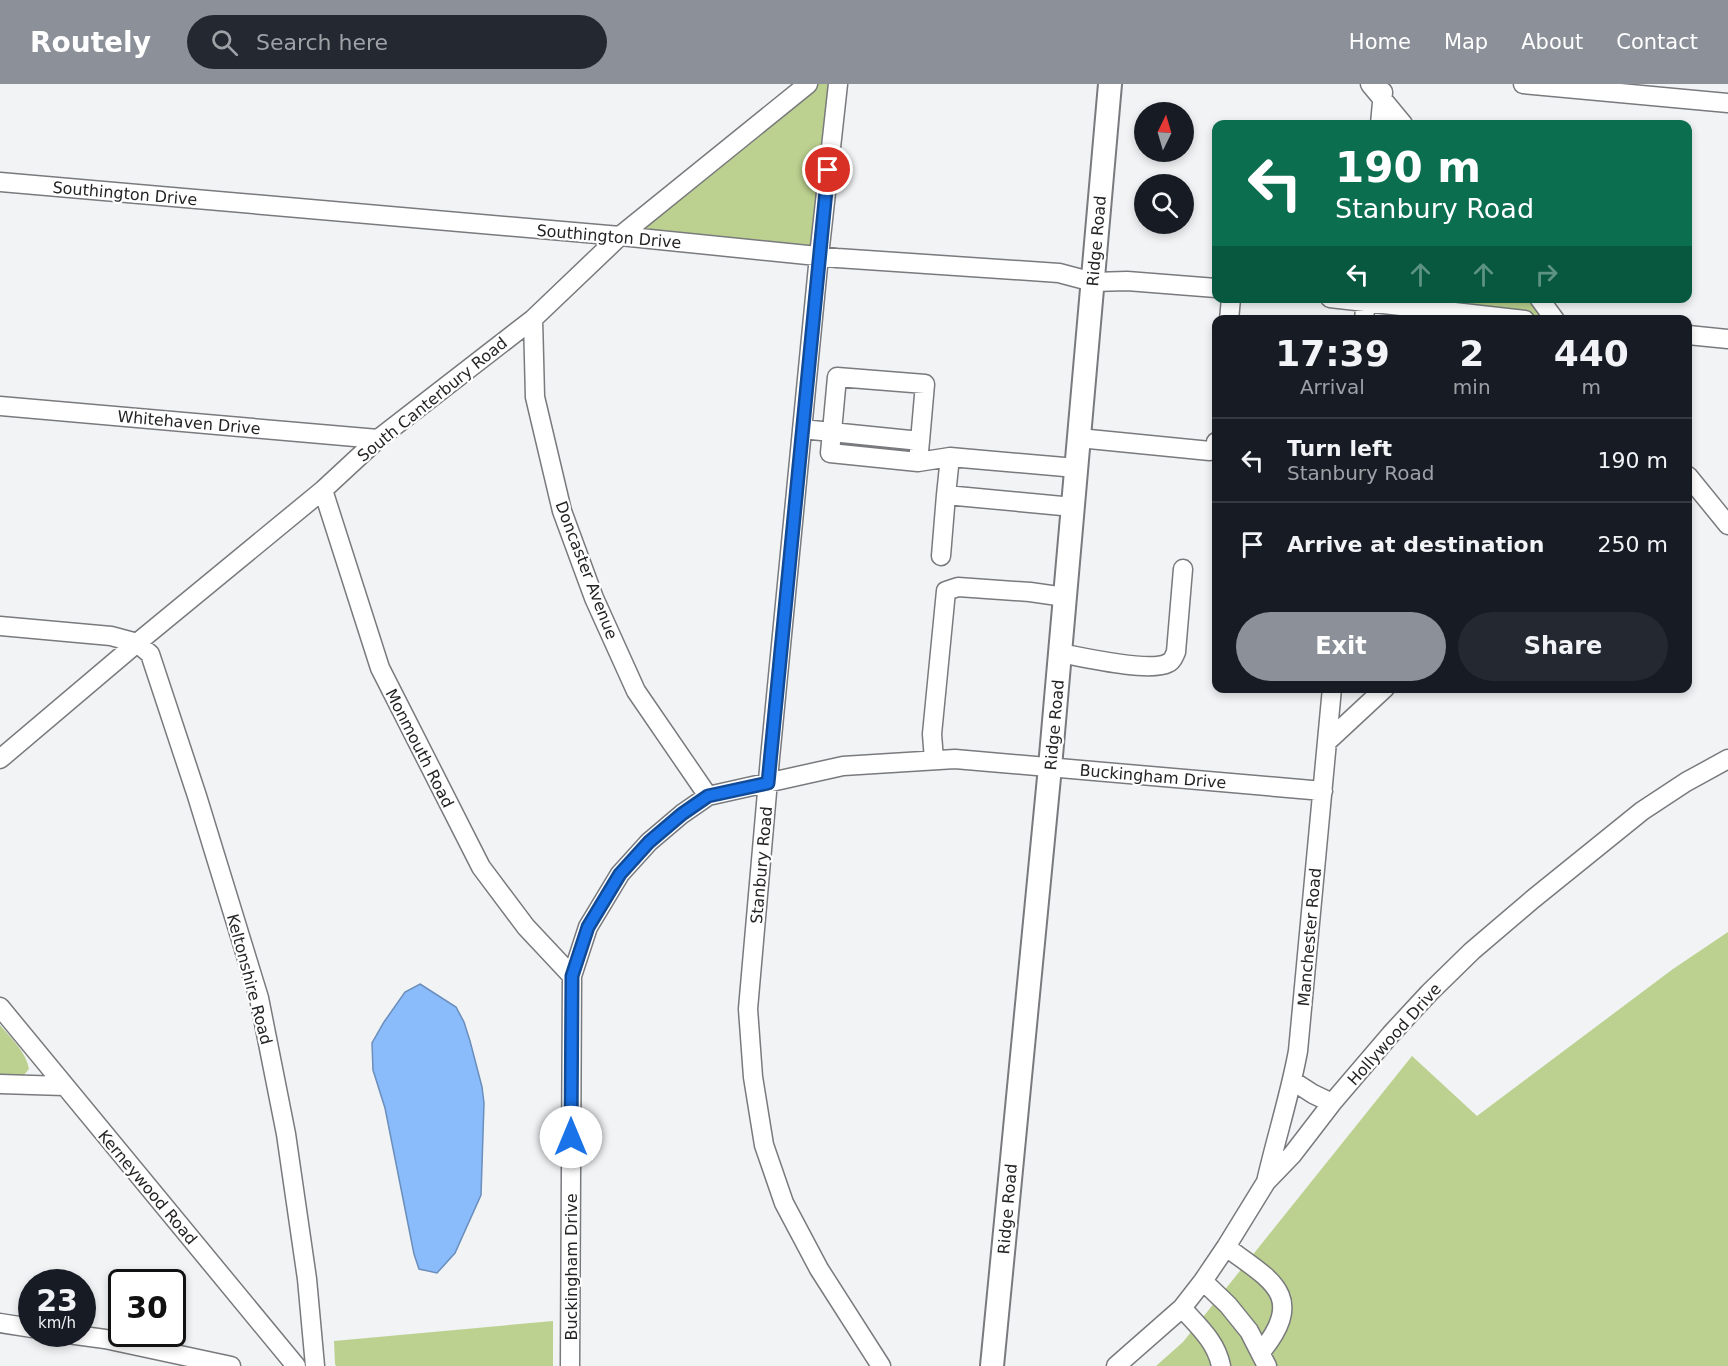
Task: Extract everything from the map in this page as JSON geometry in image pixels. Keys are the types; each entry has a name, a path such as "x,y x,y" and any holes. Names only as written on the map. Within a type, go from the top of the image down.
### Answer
{"main road":[{"name":"Ridge Road","path":"992,1366 1050,767 1110,84"}],"street":[{"name":"South Canterbury Road","path":"0,759 323,490 378,439 532,319 620,237 808,84"},
{"name":"Stanbury Road","path":"838,84 802,429 748,1009 753,1077 764,1145 784,1203 819,1269 881,1366"},
{"path":"1522,84 1728,103"},
{"path":"1378,89 1380,120"},
{"path":"1378,89 1400,120"},
{"name":"Southington Drive","path":"0,182 819,256 1059,273 1093,282 1127,281 1212,288"},
{"path":"1350,303 1366,307 1464,315"},
{"name":"Doncaster Avenue","path":"532,319 535,397 562,511 590,587 636,691 708,796"},
{"path":"1692,335 1728,339"},
{"path":"918,462 925,384 837,377 830,453 918,462 950,457 1076,468"},
{"name":"Whitehaven Drive","path":"0,406 378,439"},
{"path":"802,429 920,441"},
{"path":"1079,438 1210,451 1212,449"},
{"path":"940,556 950,457"},
{"path":"1692,484 1728,525"},
{"name":"Monmouth Road","path":"323,490 380,668 481,867 526,927 572,976"},
{"path":"946,495 1073,507"},
{"path":"1060,654 1146,666 1168,663 1176,652 1183,569"},
{"path":"934,760 932,734 946,591 958,587 1065,597"},
{"path":"0,626 111,636 138,643"},
{"name":"Keltonshire Road","path":"138,643 150,654 197,796 259,998 286,1134 307,1279 315,1366"},
{"name":"Manchester Road","path":"1266,1182 1293,1081 1298,1051 1332,693"},
{"path":"1328,741 1380,693"},
{"name":"Buckingham Drive","path":"570,1366 572,976 588,927 620,874 649,842 682,814 708,796 843,766 955,759 1323,791"},
{"name":"Hollywood Drive","path":"1116,1366 1182,1308 1226,1247 1266,1182 1292,1155 1332,1103 1391,1035 1472,951 1642,811 1686,782 1728,759"},
{"name":"Kerneywood Road","path":"0,1007 296,1366"},
{"path":"1293,1081 1332,1103"},
{"path":"0,1084 64,1086"},
{"path":"1226,1247 1270,1280 1282,1299 1277,1327 1264,1359"},
{"path":"1203,1281 1250,1331 1264,1359"},
{"path":"1182,1308 1210,1340 1220,1359 1221,1366"},
{"path":"0,1323 18,1326"},
{"path":"96,1339 231,1366"}],"green space":[{"path":"808,84 838,84 819,256 620,236"},
{"path":"1404,303 1542,303 1552,315 1495,315"},
{"path":"1728,932 1728,1366 1156,1366 1183,1342 1412,1056 1477,1116 1673,969"},
{"path":"0,1025 25,1057 29,1069 23,1076 0,1075"},
{"path":"553,1321 553,1366 336,1366 335,1364 334,1341"}],"water":[{"path":"420,984 456,1007 470,1041 484,1103 481,1195 455,1253 437,1273 419,1269 414,1254 385,1108 373,1070 372,1043 405,992"}],"route":[{"path":"571,1137 572,976 588,927 620,874 649,842 682,814 708,796 768,783 828,170"}]}
